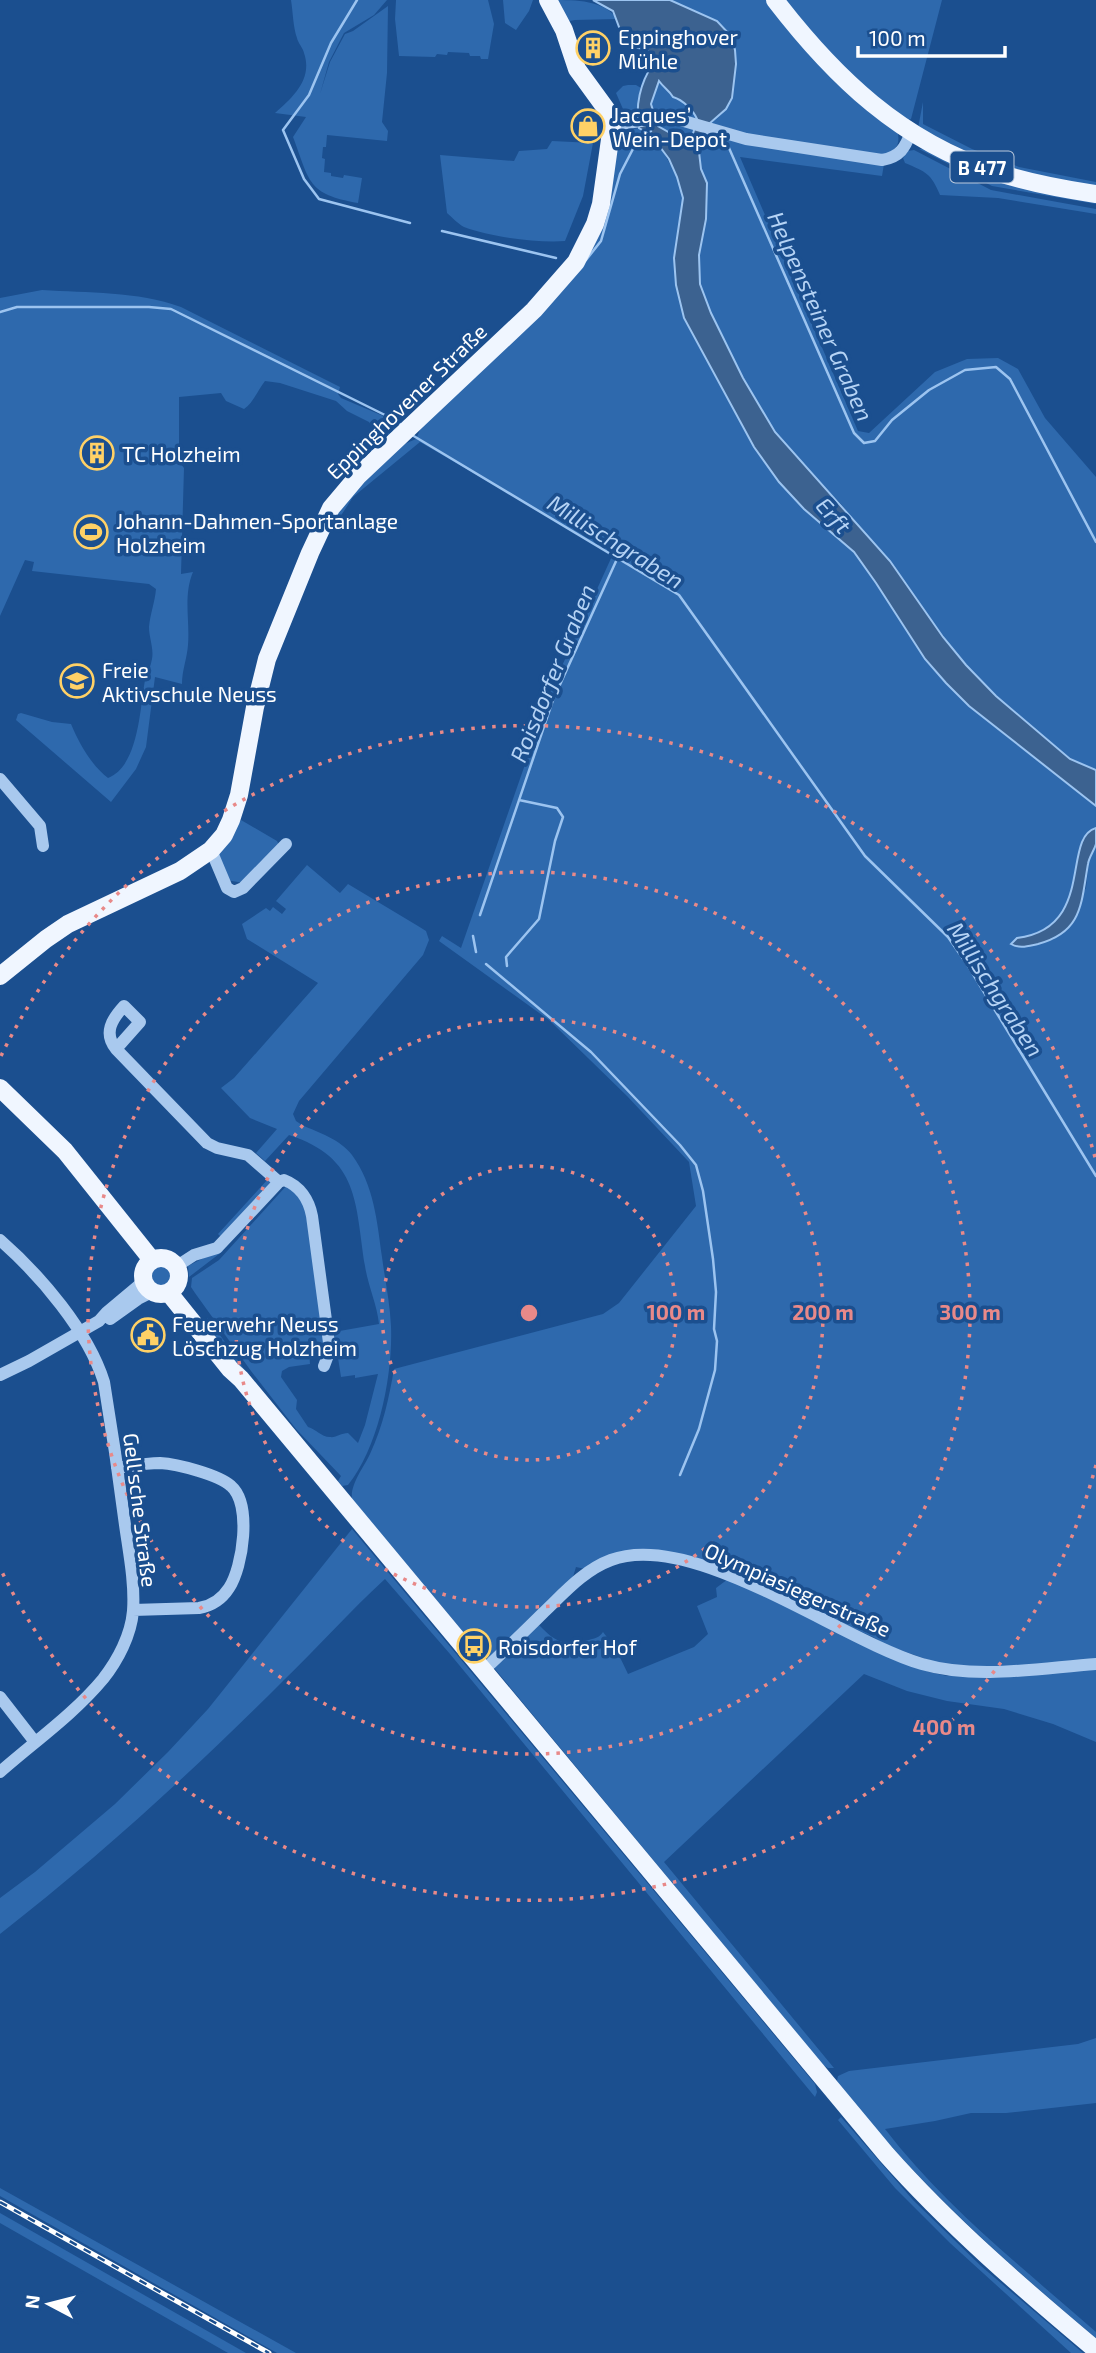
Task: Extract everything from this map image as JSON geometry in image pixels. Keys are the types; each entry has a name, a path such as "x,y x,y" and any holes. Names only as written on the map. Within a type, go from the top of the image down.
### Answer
{"main road":[{"path":"548,0 564,30 577,69 608,113 612,125"},
{"name":"B 477","path":"775,0 831,68 870,103 911,132 954,155 995,172 1038,184 1096,194"},
{"name":"Eppinghovener Straße","path":"0,976 68,924 180,871 211,850 224,835 234,811 267,659 324,521 344,491 534,310 576,262 595,224 601,204 612,125"},
{"path":"0,1088 65,1151 152,1260"},
{"path":"160,1288 180,1275 177,1266 166,1258 152,1260 144,1269 160,1288 234,1366 241,1379 830,2089 916,2188 1004,2273 1096,2350"}],"street":[{"path":"612,125 662,116 747,139 882,160 897,156 905,147 911,132"},
{"path":"0,779 40,826 43,846"},
{"path":"211,850 227,888 233,892 243,888 286,844"},
{"path":"116,1049 207,1143 248,1155 279,1182"},
{"path":"177,1266 194,1255 217,1248 279,1182 290,1182 307,1200 310,1208 330,1350 324,1366"},
{"name":"Gell'sche Straße","path":"0,1240 32,1271 81,1332 104,1382 131,1570 133,1610 124,1642 103,1678 86,1698 0,1772"},
{"path":"0,1376 81,1332 99,1321 107,1312 160,1288"},
{"path":"117,1468 165,1464 221,1479 236,1490 243,1509 238,1565 231,1585 223,1595 202,1608 133,1610"},
{"name":"Olympiasiegerstraße","path":"483,1671 581,1578 610,1560 641,1554 667,1556 705,1567 812,1613 905,1658 935,1667 989,1671 1096,1664"},
{"path":"0,1697 35,1742"}],"shaded area":[{"path":"291,0 387,0 374,15 344,33 329,62 320,94 330,62 345,34 388,6 387,73 382,122 388,131 387,141 327,135 326,147 323,147 324,172 343,178 344,175 362,178 358,203 329,195 313,184 293,137 306,117 275,113 300,87 306,71"},
{"path":"396,0 488,0 494,24 488,59 470,56 469,53 448,52 447,55 437,54 435,57 399,56"},
{"path":"503,0 533,0 516,30 505,23"},
{"path":"553,0 597,5 605,8 617,19 564,22"},
{"path":"670,0 767,0 898,134 896,148 883,155 755,137 710,123 726,109 732,97 735,50"},
{"path":"782,0 942,0 911,119 906,121 873,98"},
{"path":"659,81 669,89 673,97 687,106 697,120 660,110 654,112 651,105"},
{"path":"628,85 641,88 637,115 631,116 623,109 616,93"},
{"path":"923,102 923,124 972,149 1019,167 1096,182 1096,188 997,166 918,128"},
{"path":"657,122 695,128 691,142 679,144 670,133 659,127"},
{"path":"639,128 658,142 677,177 683,198 674,258 779,482 804,509 854,552 925,659 946,683 969,706 1096,806 1096,828 1086,835 1080,848 1073,883 1058,918 1042,931 1017,938 1053,940 1086,888 1089,860 1096,845 1096,1661 1018,1667 946,1666 886,1645 730,1574 657,1551 585,1569 576,1567 572,1580 491,1658 485,1658 352,1499 355,1482 375,1443 382,1422 394,1369 603,1314 619,1303 696,1206 689,1162 627,1096 549,1020 439,941 442,936 461,948 551,690 613,554 420,442 353,497 331,531 327,528 338,508 402,445 416,439 422,425 564,285 618,135 625,130"},
{"path":"707,132 884,164 882,176 740,157 858,431 869,433 935,372 967,359 998,358 1018,369 1045,418 1096,477 1096,770 1070,759 996,696 966,665 841,504 775,432 743,378 700,284 699,255 706,219 707,183 701,169 699,152"},
{"path":"552,141 593,143 583,196 565,241 528,240 487,234 464,227 447,213 440,155 514,161 519,151 547,149"},
{"path":"927,148 1096,199 1096,204 992,186 919,149"},
{"path":"914,150 991,190 1096,209 1096,214 998,198 940,195 927,174 905,163 903,158 908,151"},
{"path":"42,290 130,295 181,307 340,387 338,394 341,398 388,418 396,427 350,474 340,466 362,447 370,437 372,427 369,422 347,411 336,401 280,383 265,381 244,409 226,401 221,393 179,397 179,465 180,463 184,468 181,574 193,572 188,590 188,645 182,684 155,677 146,747 136,769 111,802 16,720 21,713 52,722 71,724 86,753 102,773 108,778 118,771 132,749 136,735 145,680 151,662 149,627 156,589 149,584 32,571 34,562 25,560 0,616 0,298"},
{"path":"241,820 277,841 279,845 244,883 226,880 215,854"},
{"path":"307,865 340,893 348,884 426,931 429,940 423,955 299,1101 293,1114 296,1121 302,1125 329,1137 347,1149 359,1167 373,1204 389,1300 391,1345 382,1409 376,1431 359,1469 348,1485 342,1486 338,1481 341,1476 296,1429 191,1287 192,1278 219,1260 288,1184 305,1206 326,1348 309,1350 310,1364 289,1367 282,1371 281,1377 297,1400 296,1409 308,1427 327,1437 348,1433 358,1443 378,1374 355,1378 355,1375 341,1377 334,1332 379,1324 366,1273 359,1222 350,1186 342,1170 329,1156 289,1135 265,1161 256,1153 277,1129 250,1118 221,1088 234,1078 318,983 247,939 242,924 266,908 270,911 273,907 282,914 286,909 276,901"},
{"path":"268,1179 272,1183 222,1238 218,1234"},
{"path":"221,1249 223,1251 189,1277 188,1266"},
{"path":"162,1266 169,1269 172,1276 169,1283 162,1286 155,1283 152,1276 155,1269"},
{"path":"208,1318 246,1372 204,1321"},
{"path":"352,1529 815,2084 815,2097 450,1654 385,1579 180,1780 74,1874 0,1934 0,1898 115,1804 168,1752 208,1709"},
{"path":"728,1579 929,1672 947,1676 955,1673 1096,1667 1096,1742 1053,1724 1004,1709 947,1701 907,1691 864,1674 664,1862 834,2068 823,2065 494,1666 539,1625 550,1636 567,1643 589,1640 603,1632 616,1649 628,1674 694,1647 708,1634 697,1606 717,1597 716,1588"},
{"path":"1096,2038 1096,2103 1006,2113 971,2113 885,2129 958,2210 1096,2332 1096,2338 1015,2268 937,2195 860,2113 837,2081 838,2076 849,2071 1078,2044"},
{"path":"841,2117 913,2200 981,2266 1083,2353 1071,2353 950,2243 895,2188 838,2120"},
{"path":"0,2188 296,2353 277,2353 0,2196"},
{"path":"0,2213 246,2353 228,2353 0,2223"}],"water":[{"name":"Erft","path":"593,0 670,0 717,21 731,36 736,64 732,98 726,109 710,123 699,152 701,169 707,183 706,219 699,255 700,284 711,313 743,378 775,432 890,561 966,665 996,696 1070,759 1096,770 1096,806 969,706 946,683 925,659 854,552 804,509 779,482 754,447 684,318 676,285 674,258 683,198 669,159 651,135 639,128 638,120 642,87 653,64 647,49 629,47 625,43 613,11","holes":["659,81 673,97 687,106 697,119 691,141 679,144 670,133 658,126 651,104"]},
{"path":"1096,828 1096,844 1089,861 1081,903 1072,924 1053,939 1038,944 1021,947 1011,944 1017,938 1042,931 1058,918 1073,883 1080,848 1086,835"}],"waterway":[{"path":"357,0 331,43 309,95 283,130 304,179 319,199 410,223"},
{"path":"586,260 601,241 620,174 635,145 651,131"},
{"name":"Helpensteiner Graben","path":"703,133 716,138"},
{"name":"Helpensteiner Graben","path":"721,142 729,148 854,433 864,443 875,441 892,420 929,390 965,370 996,367 1010,379 1096,542"},
{"path":"442,231 556,258"},
{"name":"Millischgraben","path":"0,312 17,307 171,309 395,420 402,426"},
{"name":"Millischgraben","path":"412,435 679,595 865,856 948,937 1096,1176"},
{"name":"Roisdorfer Graben","path":"480,915 553,700 617,559"},
{"name":"Roisdorfer Graben","path":"507,966 506,957 539,919 555,841 563,817 557,808 519,800"},
{"name":"Roisdorfer Graben","path":"473,936 476,952"},
{"name":"Roisdorfer Graben","path":"486,964 591,1052 696,1165 703,1191 713,1259 716,1292 714,1329 717,1341 715,1370 699,1429 680,1475"}],"railway":[{"path":"0,2202 269,2353"}],"place":[{"name":"Eppinghover Mühle","path":"593,48"},
{"name":"Jacques’ Wein-Depot","path":"588,126"},
{"name":"TC Holzheim","path":"97,453"},
{"name":"Johann-Dahmen-Sportanlage Holzheim","path":"91,532"},
{"name":"Freie Aktivschule Neuss","path":"77,681"},
{"name":"Feuerwehr Neuss Löschzug Holzheim","path":"148,1335"},
{"name":"Roisdorfer Hof","path":"474,1646"}]}
